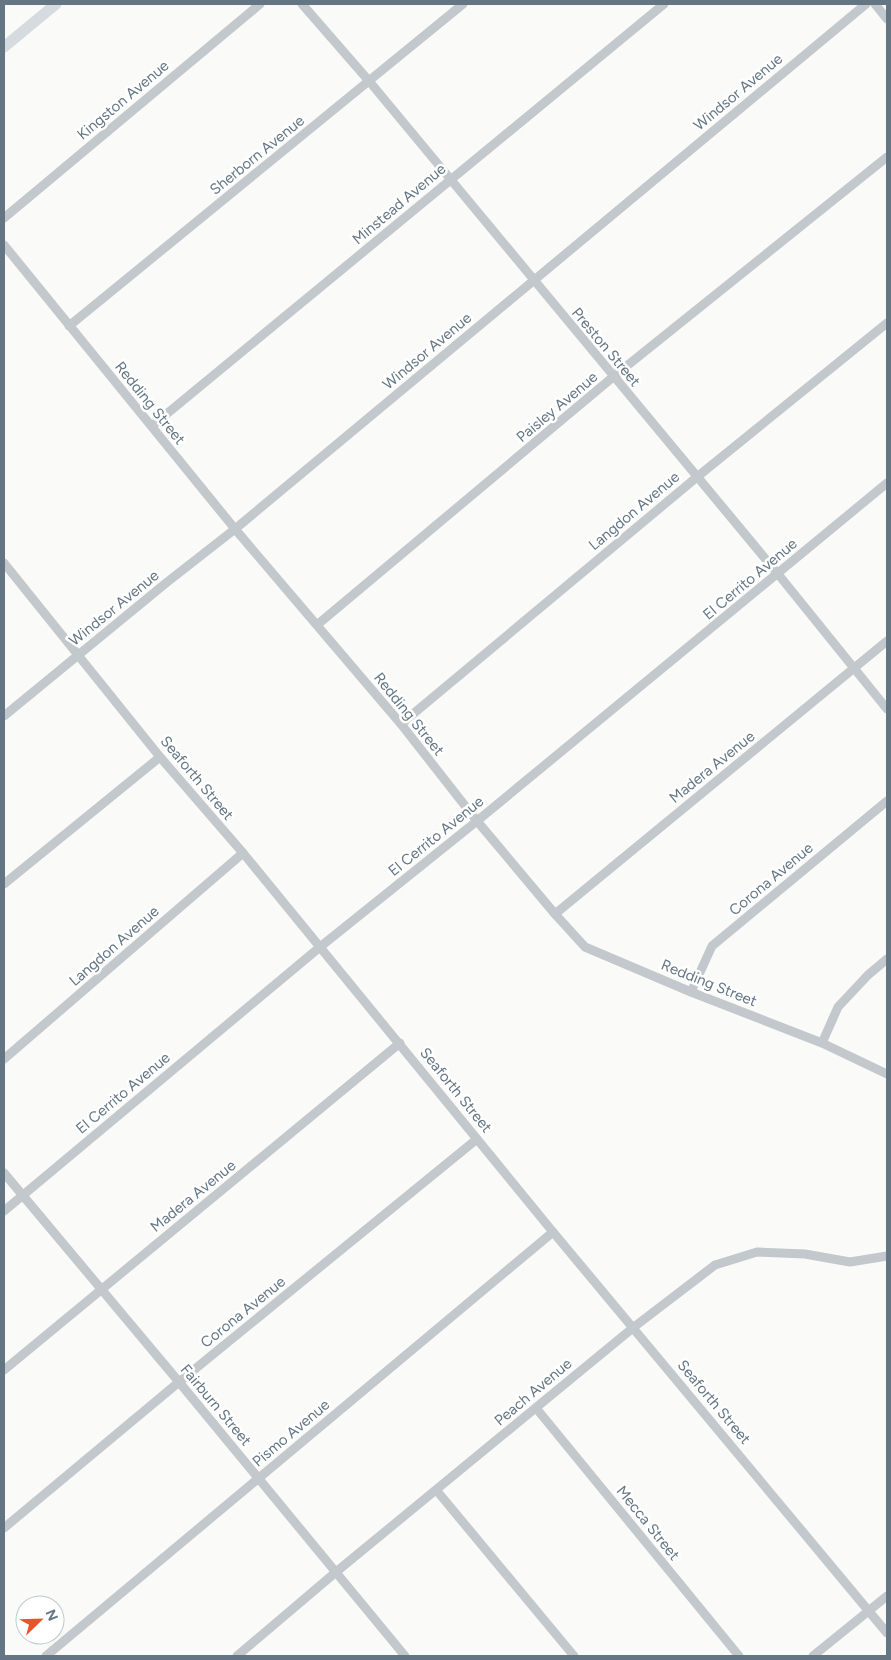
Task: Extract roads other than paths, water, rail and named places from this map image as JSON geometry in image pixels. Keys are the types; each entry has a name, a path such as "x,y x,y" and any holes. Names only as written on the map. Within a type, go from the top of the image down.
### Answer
{"main road":[{"path":"4,47 56,4"}],"street":[{"name":"Kingston Avenue","path":"4,218 260,4"},
{"name":"Preston Street","path":"302,4 369,81 697,476 887,709"},
{"name":"Sherborn Avenue","path":"69,326 463,4"},
{"name":"Minstead Avenue","path":"152,426 664,4"},
{"name":"Windsor Avenue","path":"4,716 235,529 866,4"},
{"path":"874,4 887,19"},
{"name":"Paisley Avenue","path":"317,625 613,377 887,157"},
{"name":"Redding Street","path":"4,245 235,529 401,724 477,821 585,947 691,992 822,1043 887,1074"},
{"name":"Langdon Avenue","path":"401,724 697,476 887,323"},
{"name":"El Cerrito Avenue","path":"4,1211 320,947 477,821 887,483"},
{"name":"Seaforth Street","path":"4,563 160,757 243,853 553,1232 887,1633"},
{"name":"Madera Avenue","path":"555,914 887,641"},
{"path":"4,884 160,757"},
{"name":"Corona Avenue","path":"691,992 712,946 887,801"},
{"name":"Langdon Avenue","path":"4,1059 243,853"},
{"path":"822,1043 838,1006 868,975 887,959"},
{"name":"Madera Avenue","path":"4,1370 400,1043"},
{"name":"Corona Avenue","path":"4,1528 179,1382 477,1139"},
{"name":"Fairburn Street","path":"4,1173 405,1656"},
{"name":"Pismo Avenue","path":"46,1656 553,1232"},
{"name":"Peach Avenue","path":"237,1656 336,1572 437,1491 634,1327 715,1265 757,1252 805,1254 850,1262 887,1256"},
{"name":"Mecca Street","path":"536,1408 738,1656"},
{"path":"437,1491 574,1656"},
{"path":"813,1656 887,1596"}]}
